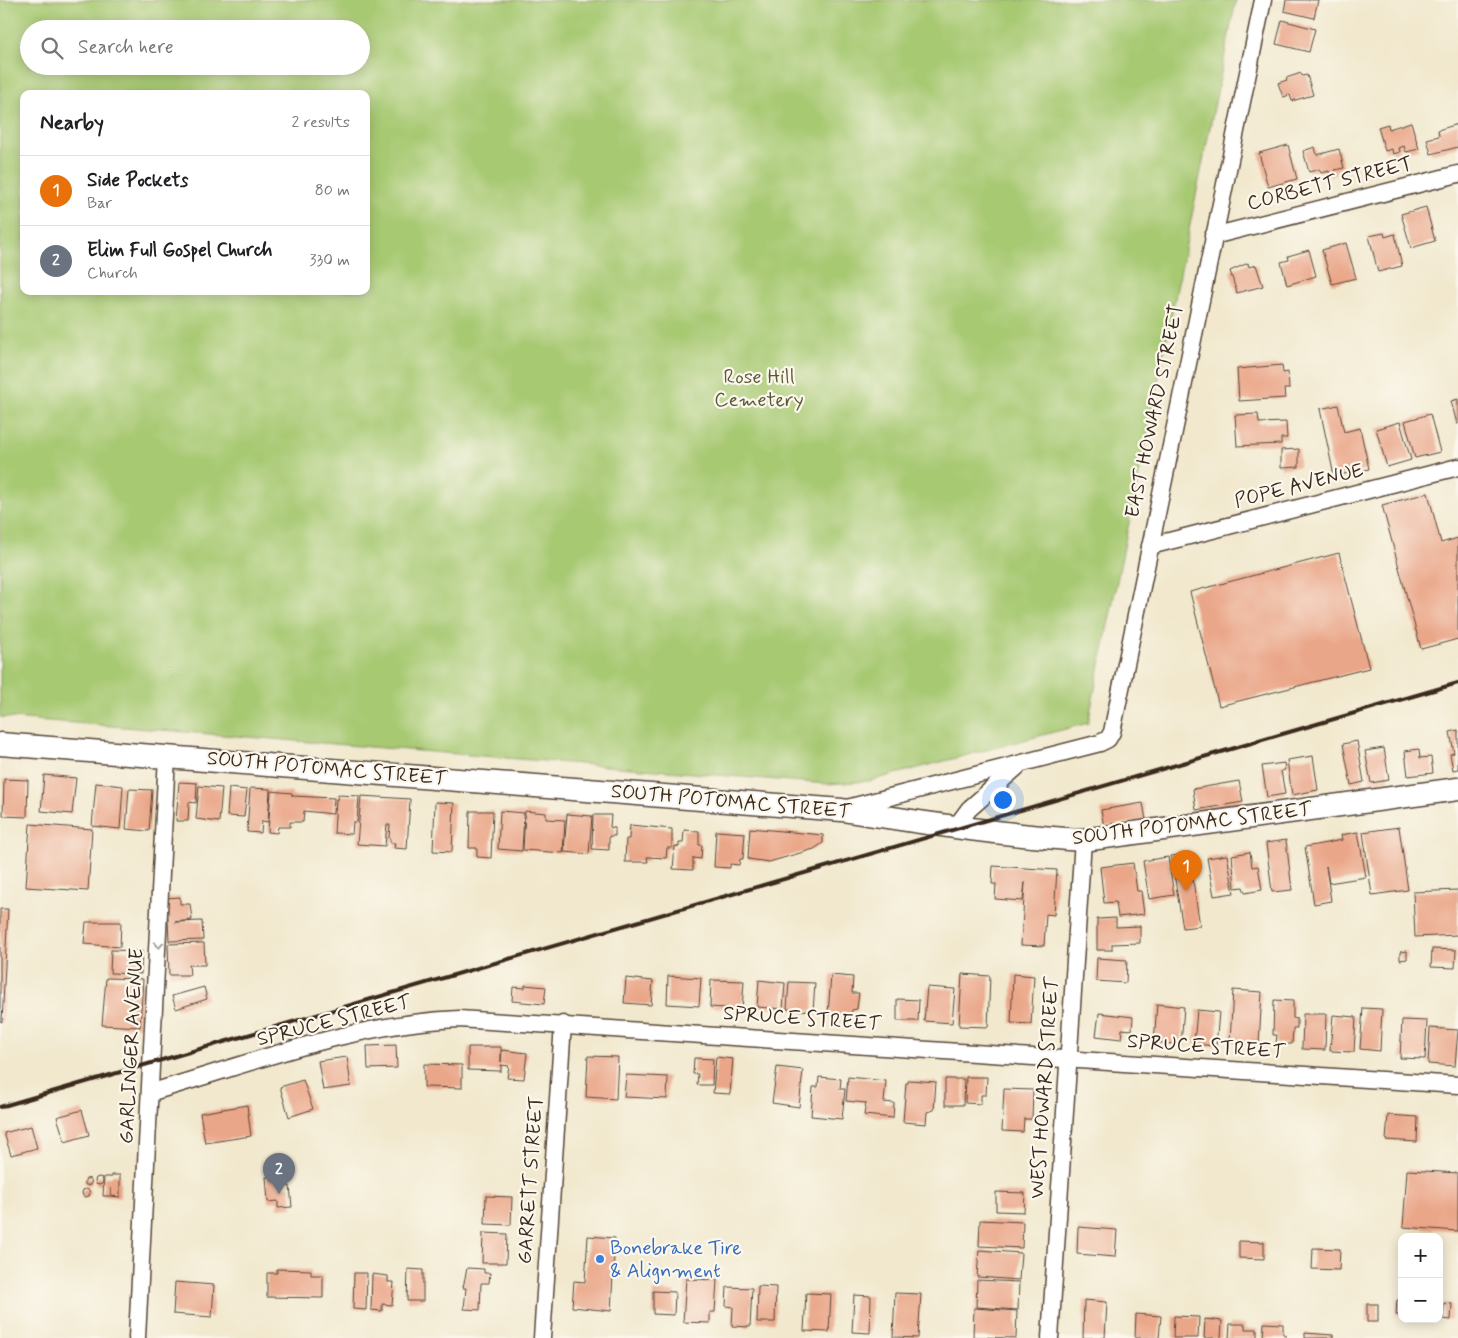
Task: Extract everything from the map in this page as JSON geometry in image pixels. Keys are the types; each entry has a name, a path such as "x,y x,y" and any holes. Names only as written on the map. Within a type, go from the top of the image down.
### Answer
{"main road":[{"name":"SOUTH POTOMAC STREET","path":"0,744 842,810 1023,837 1083,840 1458,789"}],"street":[{"name":"EAST HOWARD STREET","path":"842,810 1018,765 1108,739 1112,732 1263,0"},
{"name":"CORBETT STREET","path":"1213,236 1458,174"},
{"name":"POPE AVENUE","path":"1150,546 1458,467"},
{"name":"GARLINGER AVENUE","path":"137,1338 152,1092 167,756"},
{"name":"EAST HOWARD STREET","path":"955,828 969,809 1018,765"},
{"name":"WEST HOWARD STREET","path":"1050,1338 1083,840"},
{"name":"SPRUCE STREET","path":"152,1092 337,1038 421,1021 459,1019 563,1024 1458,1085"},
{"name":"GARRETT STREET","path":"542,1338 563,1024"}],"green space":[{"name":"Rose Hill Cemetery","path":"0,0 1236,0 1088,723 869,781 828,784 0,717"}],"building":[{"path":"1286,0 1318,0 1314,18 1284,11"},
{"path":"1282,20 1315,29 1309,52 1276,44"},
{"path":"1301,73 1302,76 1307,75 1313,95 1292,101 1290,95 1283,97 1278,83"},
{"path":"1411,122 1419,149 1406,152 1404,146 1399,148 1400,152 1393,154 1392,149 1385,151 1378,127 1388,124 1389,129"},
{"path":"1458,124 1458,147 1431,154 1427,139 1439,136 1438,130"},
{"path":"1288,145 1297,179 1268,187 1259,153"},
{"path":"1315,147 1317,155 1339,149 1344,168 1335,170 1336,174 1330,176 1329,171 1321,173 1319,169 1309,172 1303,151"},
{"path":"1426,207 1435,241 1411,248 1401,214"},
{"path":"1384,233 1385,237 1395,234 1402,266 1378,272 1369,236"},
{"path":"1346,243 1356,278 1332,284 1322,250"},
{"path":"1309,250 1316,276 1287,285 1281,262 1289,260 1288,256"},
{"path":"1248,263 1249,267 1256,265 1263,286 1237,293 1230,271"},
{"path":"1282,365 1283,373 1288,372 1289,389 1284,389 1285,398 1239,401 1237,369"},
{"path":"1458,399 1458,424 1457,424 1451,401"},
{"path":"1338,405 1344,432 1360,428 1369,469 1334,476 1320,409"},
{"path":"1258,414 1259,423 1286,422 1287,438 1281,438 1281,444 1237,446 1235,415"},
{"path":"1430,414 1440,452 1415,458 1405,421"},
{"path":"1400,422 1411,460 1387,467 1376,429"},
{"path":"1299,449 1299,467 1281,468 1281,450"},
{"path":"1428,493 1441,543 1458,538 1458,639 1421,649 1382,505"},
{"path":"1339,553 1369,668 1219,706 1190,592"},
{"path":"1458,730 1458,769 1453,770 1450,754 1454,753 1450,732"},
{"path":"1357,741 1364,782 1351,785 1343,744"},
{"path":"1384,748 1389,780 1371,783 1365,751"},
{"path":"1419,749 1420,758 1431,757 1433,773 1408,776 1405,751"},
{"path":"1313,756 1318,790 1292,795 1287,760"},
{"path":"1284,763 1285,770 1281,771 1285,794 1267,797 1262,766"},
{"path":"44,775 76,778 72,814 41,811"},
{"path":"4,779 28,780 27,817 3,816"},
{"path":"1239,781 1243,802 1196,810 1193,789"},
{"path":"179,782 197,783 196,803 189,802 188,821 176,821"},
{"path":"96,783 123,786 120,829 92,826"},
{"path":"199,786 222,788 219,822 196,819"},
{"path":"229,788 247,790 244,817 227,816"},
{"path":"250,788 270,789 268,822 262,821 261,833 247,832"},
{"path":"129,789 152,790 149,831 126,829"},
{"path":"271,791 292,793 292,796 334,798 333,814 304,811 303,822 290,822 290,827 278,827 277,833 268,832"},
{"path":"338,795 359,796 357,822 353,822 352,834 334,833 336,799 338,799"},
{"path":"361,796 410,799 407,849 394,848 395,843 391,843 389,837 390,825 387,825 385,846 357,844"},
{"path":"435,802 454,803 452,852 433,851"},
{"path":"1143,803 1146,820 1104,827 1101,810"},
{"path":"470,811 493,811 491,858 477,857 477,848 469,848"},
{"path":"500,811 524,813 522,851 498,849"},
{"path":"525,811 546,813 546,819 565,820 563,853 523,850"},
{"path":"567,814 592,816 589,854 564,852"},
{"path":"593,815 611,815 610,827 615,828 615,836 609,836 609,850 592,849"},
{"path":"30,824 92,829 88,891 26,887"},
{"path":"630,825 672,829 672,848 667,848 666,858 647,857 648,862 625,862 626,839 629,839"},
{"path":"1399,827 1408,890 1372,895 1363,832"},
{"path":"750,828 823,835 823,843 814,849 769,862 748,859"},
{"path":"684,830 699,831 699,845 702,845 701,859 693,858 693,870 673,869 675,846 679,847 679,843 683,843"},
{"path":"716,831 745,833 743,859 740,859 739,865 730,864 730,868 714,867"},
{"path":"1358,832 1366,877 1329,883 1326,866 1331,901 1314,904 1305,847 1342,840 1341,835"},
{"path":"1286,840 1292,890 1272,892 1266,843"},
{"path":"1250,852 1252,867 1258,866 1262,890 1245,893 1243,887 1235,888 1232,855"},
{"path":"1189,854 1200,926 1183,928 1171,856"},
{"path":"1227,855 1234,893 1214,896 1207,858"},
{"path":"1168,857 1174,895 1149,899 1143,861"},
{"path":"1133,863 1137,891 1141,891 1144,914 1118,917 1116,902 1104,903 1100,867"},
{"path":"993,866 1057,870 1054,915 1046,914 1044,946 1021,945 1025,882 1023,901 995,899 996,884 992,884"},
{"path":"1458,890 1458,935 1415,937 1413,892"},
{"path":"180,897 180,904 190,904 192,920 175,922 202,921 203,940 169,941 167,898"},
{"path":"0,909 8,909 2,1022 0,1021"},
{"path":"1116,918 1116,927 1140,926 1140,943 1112,944 1112,950 1097,950 1097,919"},
{"path":"86,922 121,922 120,947 84,944"},
{"path":"204,943 205,965 189,965 190,975 169,975 168,944"},
{"path":"1432,949 1456,950 1455,968 1431,967"},
{"path":"111,950 142,951 141,974 110,973"},
{"path":"1407,951 1407,959 1400,960 1400,952"},
{"path":"1097,958 1127,960 1126,983 1096,981"},
{"path":"962,974 990,976 988,1027 959,1026"},
{"path":"1013,974 1034,976 1031,1024 1011,1023"},
{"path":"831,975 853,977 852,993 859,993 857,1009 852,1010 851,1016 828,1014"},
{"path":"668,976 701,978 699,1006 667,1004"},
{"path":"106,978 143,979 140,1027 102,1025"},
{"path":"626,978 653,981 651,1005 624,1003"},
{"path":"711,980 744,981 742,1009 710,1007"},
{"path":"759,980 785,983 783,1009 757,1007"},
{"path":"789,982 815,983 813,1011 787,1009"},
{"path":"525,985 546,987 544,1004 512,1001 513,987 525,988"},
{"path":"204,987 207,999 176,1009 172,996"},
{"path":"927,987 955,989 952,1023 924,1021"},
{"path":"1233,990 1262,992 1259,1044 1230,1042"},
{"path":"897,999 919,1000 918,1021 897,1021"},
{"path":"1274,1000 1293,1001 1293,1018 1297,1019 1297,1028 1293,1028 1292,1044 1276,1044 1277,1035 1273,1035"},
{"path":"1157,1004 1184,1007 1181,1045 1154,1042"},
{"path":"1363,1008 1382,1009 1380,1051 1360,1049"},
{"path":"1197,1010 1219,1012 1216,1046 1194,1044"},
{"path":"1099,1013 1133,1017 1132,1030 1122,1029 1121,1039 1096,1036"},
{"path":"1303,1014 1326,1014 1325,1050 1302,1049"},
{"path":"1333,1015 1356,1017 1354,1052 1330,1051"},
{"path":"1402,1020 1427,1021 1425,1059 1400,1058"},
{"path":"1430,1028 1458,1030 1455,1066 1428,1064"},
{"path":"396,1045 397,1068 368,1069 367,1046"},
{"path":"468,1047 501,1047 501,1062 502,1050 527,1053 524,1079 507,1078 509,1066 501,1065 501,1071 468,1070"},
{"path":"588,1056 618,1057 616,1099 586,1097"},
{"path":"347,1057 351,1086 323,1090 318,1061"},
{"path":"716,1057 733,1059 730,1094 713,1093"},
{"path":"694,1058 713,1059 712,1085 697,1085 698,1074 693,1074"},
{"path":"424,1064 462,1065 462,1088 424,1087"},
{"path":"777,1067 803,1070 799,1107 772,1103"},
{"path":"626,1075 668,1077 667,1099 624,1097"},
{"path":"819,1077 841,1079 840,1089 845,1089 842,1119 811,1116 813,1087 818,1087"},
{"path":"848,1077 886,1081 884,1102 894,1103 893,1118 864,1115 866,1103 846,1101"},
{"path":"966,1077 987,1077 986,1095 981,1095 981,1104 965,1103"},
{"path":"945,1079 964,1079 963,1105 945,1105"},
{"path":"303,1080 313,1109 289,1117 280,1087"},
{"path":"909,1080 936,1082 934,1110 927,1112 926,1124 903,1122 906,1083"},
{"path":"1004,1089 1033,1090 1032,1119 1024,1119 1023,1132 1002,1131"},
{"path":"247,1105 251,1136 205,1143 200,1113"},
{"path":"82,1110 89,1135 65,1142 57,1117"},
{"path":"1388,1115 1418,1117 1417,1142 1386,1140"},
{"path":"31,1126 37,1148 11,1155 4,1133"},
{"path":"1407,1170 1458,1173 1458,1231 1403,1227"},
{"path":"120,1175 120,1197 103,1196 104,1177"},
{"path":"278,1176 279,1186 290,1186 292,1207 278,1208 278,1201 268,1202 266,1177"},
{"path":"99,1177 103,1181 99,1185 95,1181"},
{"path":"88,1178 92,1182 88,1186 84,1182"},
{"path":"86,1189 90,1193 86,1197 82,1193"},
{"path":"996,1192 1025,1193 1024,1212 996,1211"},
{"path":"486,1196 512,1197 511,1225 485,1224"},
{"path":"980,1220 1023,1222 1022,1248 979,1246"},
{"path":"1078,1227 1117,1230 1115,1257 1077,1254"},
{"path":"483,1233 507,1234 506,1263 482,1263"},
{"name":"Bonebrake Tire & Alignment","path":"588,1236 615,1238 611,1311 572,1307 574,1281 585,1282"},
{"path":"1239,1241 1264,1242 1264,1259 1239,1258"},
{"path":"1313,1248 1340,1249 1339,1270 1312,1269"},
{"path":"979,1250 1021,1253 1019,1280 977,1277"},
{"path":"467,1268 484,1269 484,1273 490,1273 489,1283 481,1283 480,1310 464,1309 466,1288 463,1288"},
{"path":"277,1269 311,1270 311,1275 323,1275 323,1298 267,1297 267,1273 277,1273"},
{"path":"408,1269 423,1270 423,1301 407,1301"},
{"path":"354,1273 367,1273 366,1310 353,1309"},
{"path":"372,1274 388,1276 388,1282 394,1282 392,1305 382,1304 382,1311 371,1310"},
{"path":"686,1279 717,1280 715,1312 710,1312 710,1323 683,1322"},
{"path":"977,1280 1019,1282 1018,1310 976,1307"},
{"path":"175,1282 214,1285 212,1317 173,1314"},
{"path":"758,1286 776,1287 775,1322 757,1322"},
{"path":"727,1287 752,1288 750,1327 732,1326 733,1307 726,1306"},
{"path":"653,1291 675,1292 674,1315 653,1314"},
{"path":"806,1293 831,1294 829,1332 804,1331"},
{"path":"895,1293 921,1294 918,1338 893,1337"},
{"path":"854,1295 871,1296 870,1333 852,1332"},
{"path":"1084,1300 1107,1302 1105,1338 1083,1338"},
{"path":"1397,1300 1398,1315 1396,1315"},
{"path":"1444,1303 1452,1304 1451,1320 1443,1319"},
{"path":"1367,1304 1378,1304 1378,1322 1367,1322"},
{"path":"974,1308 1017,1311 1016,1338 973,1337"},
{"path":"1136,1314 1161,1316 1159,1338 1135,1338"},
{"path":"1174,1316 1199,1317 1198,1338 1173,1338"},
{"path":"1205,1319 1222,1321 1221,1338 1204,1338"},
{"path":"1264,1323 1283,1324 1283,1334 1286,1335 1286,1338 1263,1338"},
{"path":"1230,1324 1245,1324 1245,1329 1257,1329 1257,1338 1229,1338"},
{"path":"1305,1333 1333,1335 1333,1338 1305,1338"}],"railway":[{"path":"0,1107 1458,683"}],"place":[{"name":"Side Pockets","path":"1186,891"},
{"name":"Elim Full Gospel Church","path":"279,1194"},
{"name":"Bonebrake Tire & Alignment","path":"600,1259"}]}
